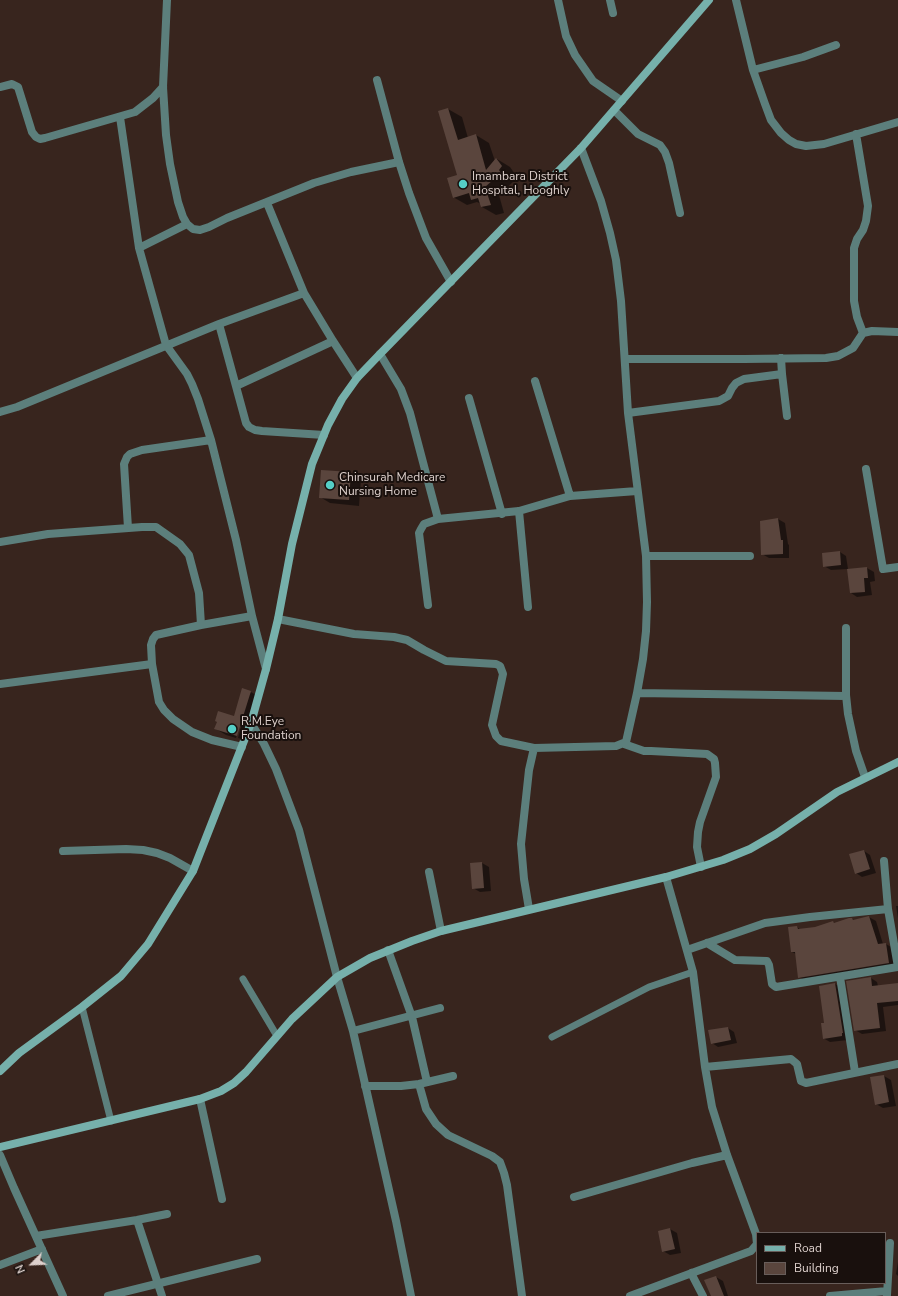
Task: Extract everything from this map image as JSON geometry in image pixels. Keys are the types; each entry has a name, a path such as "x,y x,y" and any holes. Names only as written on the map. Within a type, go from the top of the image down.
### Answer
{"main road":[{"path":"0,1071 19,1053 82,1007 121,976 148,944 193,871 251,723 278,619 292,544 312,464 328,425 342,399 357,378 581,148 709,0"},
{"path":"0,1147 200,1099 221,1091 234,1083 246,1072 292,1019 337,977 370,958 441,931 666,877 723,860 750,849 791,825 816,805 837,792 898,762"}],"street":[{"path":"167,0 164,87 166,135 178,202 183,217 187,224 193,229 200,230 314,182 351,172 399,162"},
{"path":"558,0 566,36 575,55 593,81 622,101"},
{"path":"610,0 612,13"},
{"path":"736,0 753,70 771,120 781,133 792,142 806,146 824,144 898,122"},
{"path":"753,70 782,63 836,45"},
{"path":"377,80 409,193 426,238 451,282"},
{"path":"0,87 12,84 18,87 32,132 40,138 45,138 120,118 135,112 146,105 164,87"},
{"path":"614,110 638,134 660,145 666,152 680,213"},
{"path":"120,118 139,248 166,345 187,374 192,384 211,440 236,540 252,616 266,669"},
{"path":"856,134 868,206 866,221 854,248 854,301 857,317 863,333"},
{"path":"581,148 601,201 616,260 621,301 628,413 646,556 647,602 643,659 628,738 624,744"},
{"path":"267,202 304,293 357,378"},
{"path":"139,248 187,224"},
{"path":"0,412 17,407 219,324 304,293"},
{"path":"219,324 246,423 249,427 255,430 324,435"},
{"path":"624,358 826,358 838,356 853,348 863,333 880,330 898,332"},
{"path":"236,386 333,341"},
{"path":"380,354 401,389 410,413 438,519"},
{"path":"781,358 786,416"},
{"path":"628,413 719,401 728,396 736,383 744,380 782,374"},
{"path":"535,381 570,496"},
{"path":"469,398 502,514"},
{"path":"128,528 124,464 127,457 130,454 142,450 211,440"},
{"path":"866,469 883,569 898,567"},
{"path":"428,604 419,534 420,529 424,524 438,519 502,514 519,511 570,496 637,491"},
{"path":"519,511 528,607"},
{"path":"0,542 48,534 156,527 180,544 189,554 199,593 201,625"},
{"path":"646,556 750,556"},
{"path":"242,747 212,740 192,732 172,719 159,702 152,664 151,645 156,634 252,616"},
{"path":"278,619 354,634 394,637 407,640 446,661 496,664 500,666 503,674 492,725 496,736 501,741 534,748 616,746 624,744 651,751 707,754 714,759 716,763 716,777 700,822 698,832 697,847 701,867"},
{"path":"846,628 846,696 851,732 865,777"},
{"path":"0,684 152,664"},
{"path":"637,693 846,696"},
{"path":"251,723 264,744 276,769 299,830 337,977 353,1031 396,1221 411,1296"},
{"path":"529,910 524,879 521,844 529,770 534,748"},
{"path":"63,851 126,849 144,850 170,858 193,871"},
{"path":"707,943 735,960 767,961 772,984 776,987 898,967 888,909 884,861"},
{"path":"428,872 441,931"},
{"path":"666,877 693,972 712,1107 727,1155 756,1234"},
{"path":"687,950 765,923 888,909"},
{"path":"388,950 412,1017 426,1109 436,1124 448,1135 492,1156 500,1162 507,1185 522,1296"},
{"path":"840,977 856,1072"},
{"path":"353,1031 412,1017 440,1008"},
{"path":"706,1067 791,1059 796,1064 801,1081 806,1083 898,1064"},
{"path":"365,1086 401,1086 423,1083 453,1076"},
{"path":"200,1099 222,1199"},
{"path":"0,1155 62,1296"},
{"path":"574,1196 692,1163 727,1155"},
{"path":"36,1236 167,1214"},
{"path":"138,1220 162,1296"},
{"path":"830,1296 887,1293 890,1243"},
{"path":"630,1296 751,1251 756,1245"},
{"path":"0,1265 42,1249"},
{"path":"108,1296 257,1259"},
{"path":"691,1273 703,1296"}],"lane":[{"path":"552,1037 649,987 693,972"},
{"path":"243,979 277,1036"},
{"path":"82,1007 110,1121"}],"building":[{"path":"448,108 458,140 476,134 486,170 496,158 502,166 499,170 501,173 485,187 491,205 481,207 478,198 471,200 469,193 453,198 447,178 457,175 438,111"},
{"path":"321,470 351,472 349,500 319,498"},
{"path":"778,518 781,540 783,540 783,554 761,555 760,521"},
{"path":"840,551 841,565 823,567 822,553"},
{"path":"867,567 868,578 864,578 865,592 850,593 847,569"},
{"path":"242,688 251,691 237,736 214,729 217,722 215,721 218,711 234,716"},
{"path":"864,850 870,869 855,874 849,854"},
{"path":"482,862 484,888 472,889 470,863"},
{"path":"869,916 878,944 886,943 889,963 798,978 795,952 791,952 788,927 797,926 798,929 815,927 833,921 834,923 849,918 852,918 853,920"},
{"path":"871,977 872,986 898,983 898,1001 877,1003 880,1028 854,1031 846,981"},
{"path":"835,983 843,1033 842,1036 823,1039 821,1023 824,1023 819,986"},
{"path":"728,1027 731,1040 711,1044 708,1030"},
{"path":"884,1075 889,1102 875,1105 870,1077"},
{"path":"670,1228 675,1249 662,1252 658,1231"},
{"path":"716,1276 724,1296 711,1296 704,1280"}],"place":[{"name":"Imambara District Hospital, Hooghly","path":"463,184"},
{"name":"Chinsurah Medicare Nursing Home","path":"330,485"},
{"name":"R.M.Eye Foundation","path":"232,729"}]}
